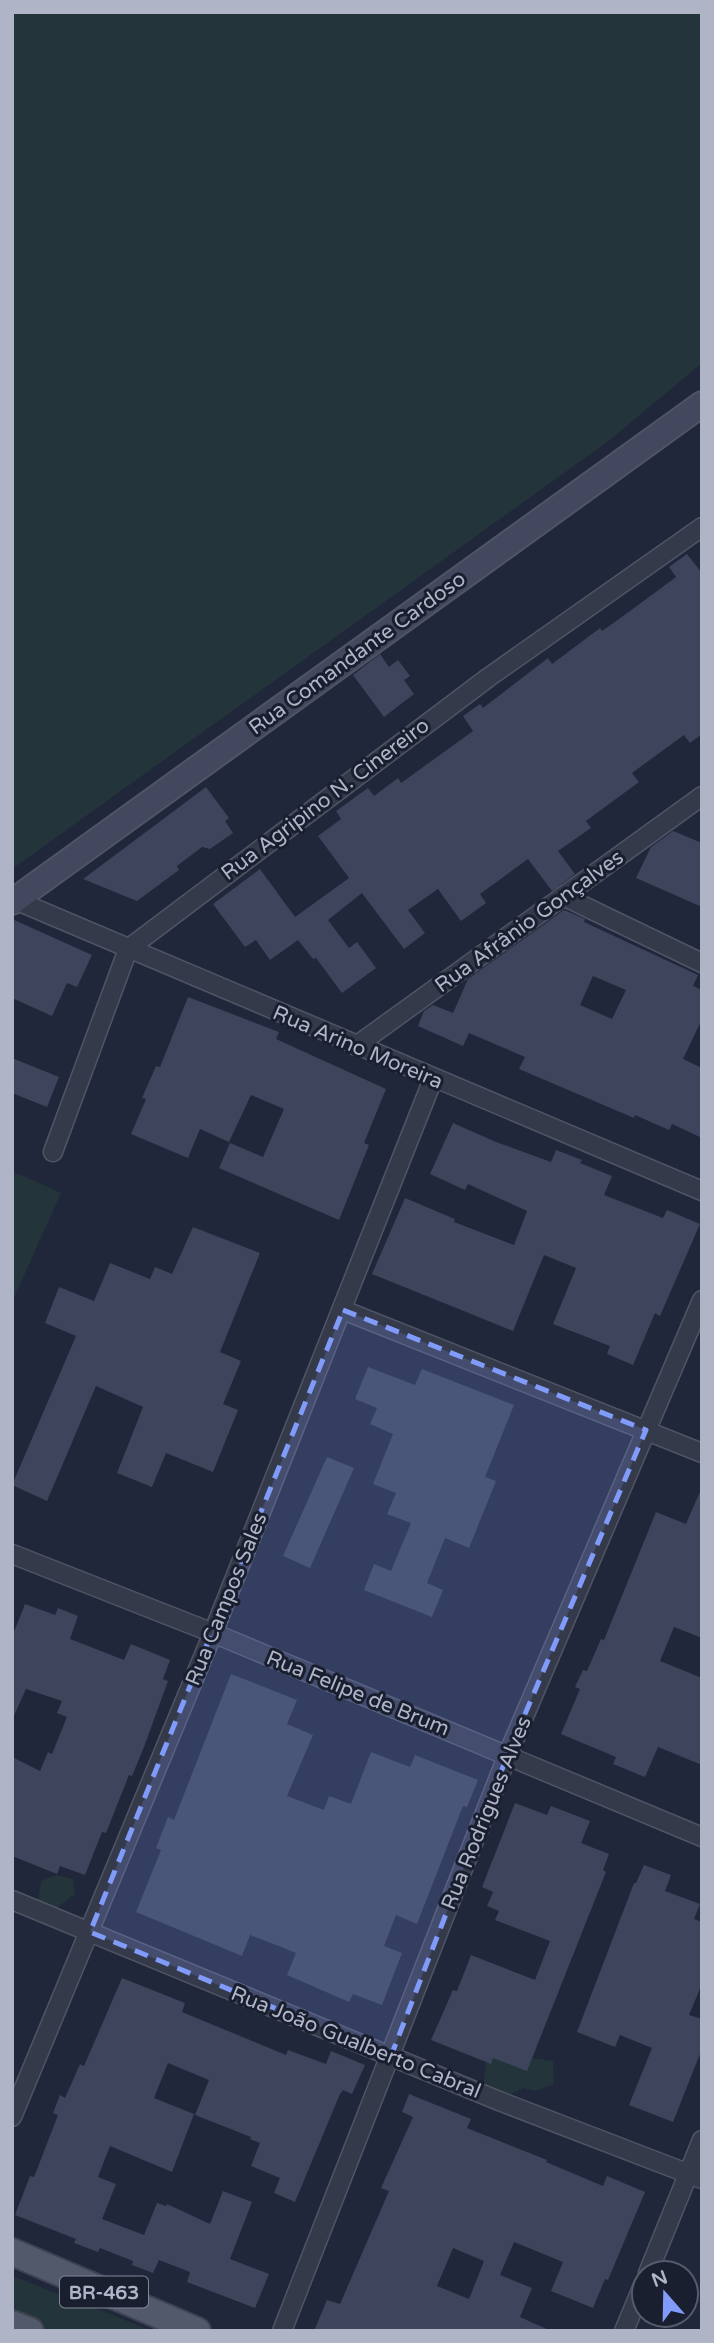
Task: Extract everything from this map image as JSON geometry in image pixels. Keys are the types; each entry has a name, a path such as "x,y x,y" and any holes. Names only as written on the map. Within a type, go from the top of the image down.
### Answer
{"main road":[{"name":"BR-463","path":"12,2252 197,2331"},
{"path":"12,2324 30,2331"}],"street":[{"name":"Rua Comandante Cardoso","path":"13,901 702,404"},
{"name":"Rua Agripino N. Cinereiro","path":"128,949 489,677 702,527"},
{"name":"Rua Afrânio Gonçalves","path":"356,1046 702,796"},
{"path":"563,896 702,963"},
{"name":"Rua Arino Moreira","path":"13,901 702,1191"},
{"path":"53,1152 128,949"},
{"name":"Rua Campos Sales","path":"12,2117 213,1633 433,1079"},
{"name":"Rua Rodrigues Alves","path":"282,2331 508,1755 702,1300"},
{"path":"343,1310 702,1453"},
{"name":"Rua Felipe de Brum","path":"12,1554 213,1633 702,1837"},
{"name":"Rua João Gualberto Cabral","path":"12,1900 499,2101 696,2176"},
{"path":"655,2259 696,2176 702,2140"}],"highlighted area":[{"path":"343,1310 646,1430 508,1754 391,2056 90,1932"}],"shaded area":[{"path":"12,12 702,12 702,363 606,443 12,869"},
{"path":"12,1171 61,1193 12,1302"},
{"path":"57,1875 73,1879 75,1894 55,1909 38,1902 41,1881"},
{"path":"492,2053 553,2061 554,2084 536,2091 524,2088 499,2099 484,2082 486,2062"},
{"path":"12,2276 153,2331 48,2331 12,2317"}],"building":[{"path":"687,554 702,573 702,734 690,743 684,735 632,773 639,782 586,821 591,828 558,851 575,874 552,891 528,859 480,894 486,903 461,921 438,889 408,910 425,933 404,949 362,893 328,920 349,948 357,942 376,968 342,993 316,958 313,959 298,940 270,960 256,940 245,947 213,904 260,869 295,917 349,878 318,836 341,819 336,811 368,788 374,796 398,778 401,783 473,731 463,716 480,704 483,708 548,658 552,664 600,628 602,631 630,611 676,577 669,567"},
{"path":"380,654 389,667 398,660 410,676 404,680 414,694 384,717 353,675"},
{"path":"206,787 229,818 225,821 233,833 210,849 202,847 177,866 179,870 137,901 83,879"},
{"path":"673,831 702,843 702,907 636,878 651,847"},
{"path":"564,910 698,975 693,986 702,990 702,1019 683,1059 702,1068 702,1138 672,1124 669,1130 635,1115 634,1118 519,1069 525,1057 469,1033 463,1046 418,1026 424,1011 433,1005 453,1013 468,979","holes":["593,976 626,990 612,1019 580,1005"]},
{"path":"12,919 92,955 77,987 67,983 52,1016 12,998"},
{"path":"188,997 279,1032 276,1039 386,1089 364,1143 369,1145 339,1220 219,1168 230,1143 263,1157 284,1109 251,1095 229,1142 200,1129 188,1158 131,1134 146,1099 142,1098 156,1066 160,1067"},
{"path":"12,1058 59,1077 47,1107 12,1093"},
{"path":"453,1123 551,1162 556,1150 582,1160 580,1163 612,1176 604,1195 663,1218 667,1210 700,1224 660,1316 655,1313 633,1365 607,1354 610,1346 553,1324 576,1268 544,1255 513,1331 372,1274 405,1198 455,1219 454,1222 514,1245 527,1211 468,1184 465,1190 430,1174"},
{"path":"193,1227 260,1253 220,1352 241,1361 223,1404 238,1410 213,1472 166,1453 152,1487 117,1473 143,1407 96,1386 47,1501 12,1485 76,1336 45,1323 59,1287 94,1301 110,1263 150,1279 155,1267 172,1274"},
{"path":"368,1367 415,1385 422,1369 514,1405 485,1477 496,1481 469,1548 445,1538 427,1583 443,1590 432,1617 364,1590 374,1564 391,1571 411,1523 387,1514 396,1493 373,1484 393,1434 370,1424 377,1408 355,1399"},
{"path":"327,1457 354,1468 310,1568 283,1556"},
{"path":"702,1487 702,1638 674,1627 660,1661 702,1678 702,1765 658,1747 645,1777 613,1764 616,1757 561,1734 580,1689 575,1687 583,1670 587,1671 601,1639 604,1640 656,1512 686,1524"},
{"path":"25,1604 55,1615 58,1608 78,1616 70,1639 124,1660 131,1644 170,1660 163,1679 168,1681 144,1747 132,1776 129,1775 106,1833 102,1832 85,1875 60,1866 57,1874 12,1856 12,1757 40,1771 48,1752 52,1754 67,1717 57,1713 62,1701 26,1689 12,1720 12,1637"},
{"path":"231,1674 297,1700 287,1724 313,1735 287,1796 324,1810 329,1796 351,1804 371,1752 410,1767 415,1755 478,1780 467,1807 463,1806 417,1924 396,1915 384,1946 402,1953 382,2005 353,1994 349,2002 287,1975 296,1953 250,1935 242,1956 136,1912 161,1850 156,1848 168,1817 174,1820"},
{"path":"515,1803 547,1815 551,1806 590,1821 581,1843 609,1854 603,1870 606,1872 527,2071 493,2058 491,2064 431,2040 453,1990 457,1991 471,1955 535,1980 550,1941 495,1920 499,1911 487,1906 493,1892 482,1887"},
{"path":"644,1865 671,1875 665,1891 700,1904 694,1919 702,1922 702,1984 689,2015 702,2019 702,2049 673,2122 629,2105 652,2048 620,2035 615,2047 577,2032 634,1883"},
{"path":"122,1978 185,2003 182,2012 286,2055 288,2050 326,2064 331,2051 365,2065 352,2094 343,2090 340,2094 295,2202 274,2193 280,2178 251,2166 260,2143 195,2115 209,2080 168,2063 154,2098 194,2114 172,2172 110,2146 98,2177 116,2184 102,2219 144,2235 157,2203 167,2204 210,2224 223,2191 252,2202 230,2259 269,2274 255,2308 187,2282 190,2272 159,2260 153,2273 132,2265 133,2261 100,2248 98,2252 74,2243 76,2239 15,2215 30,2176 34,2177 58,2115 53,2113 60,2095 65,2098 80,2064 84,2066"},
{"path":"409,2094 471,2119 467,2128 603,2186 607,2176 645,2192 608,2280 605,2279 593,2308 551,2291 563,2262 514,2242 500,2275 532,2288 520,2317 551,2331 314,2331 327,2300 340,2304 389,2191 381,2188 413,2117 402,2112","holes":["453,2248 484,2261 469,2299 437,2286"]}]}
